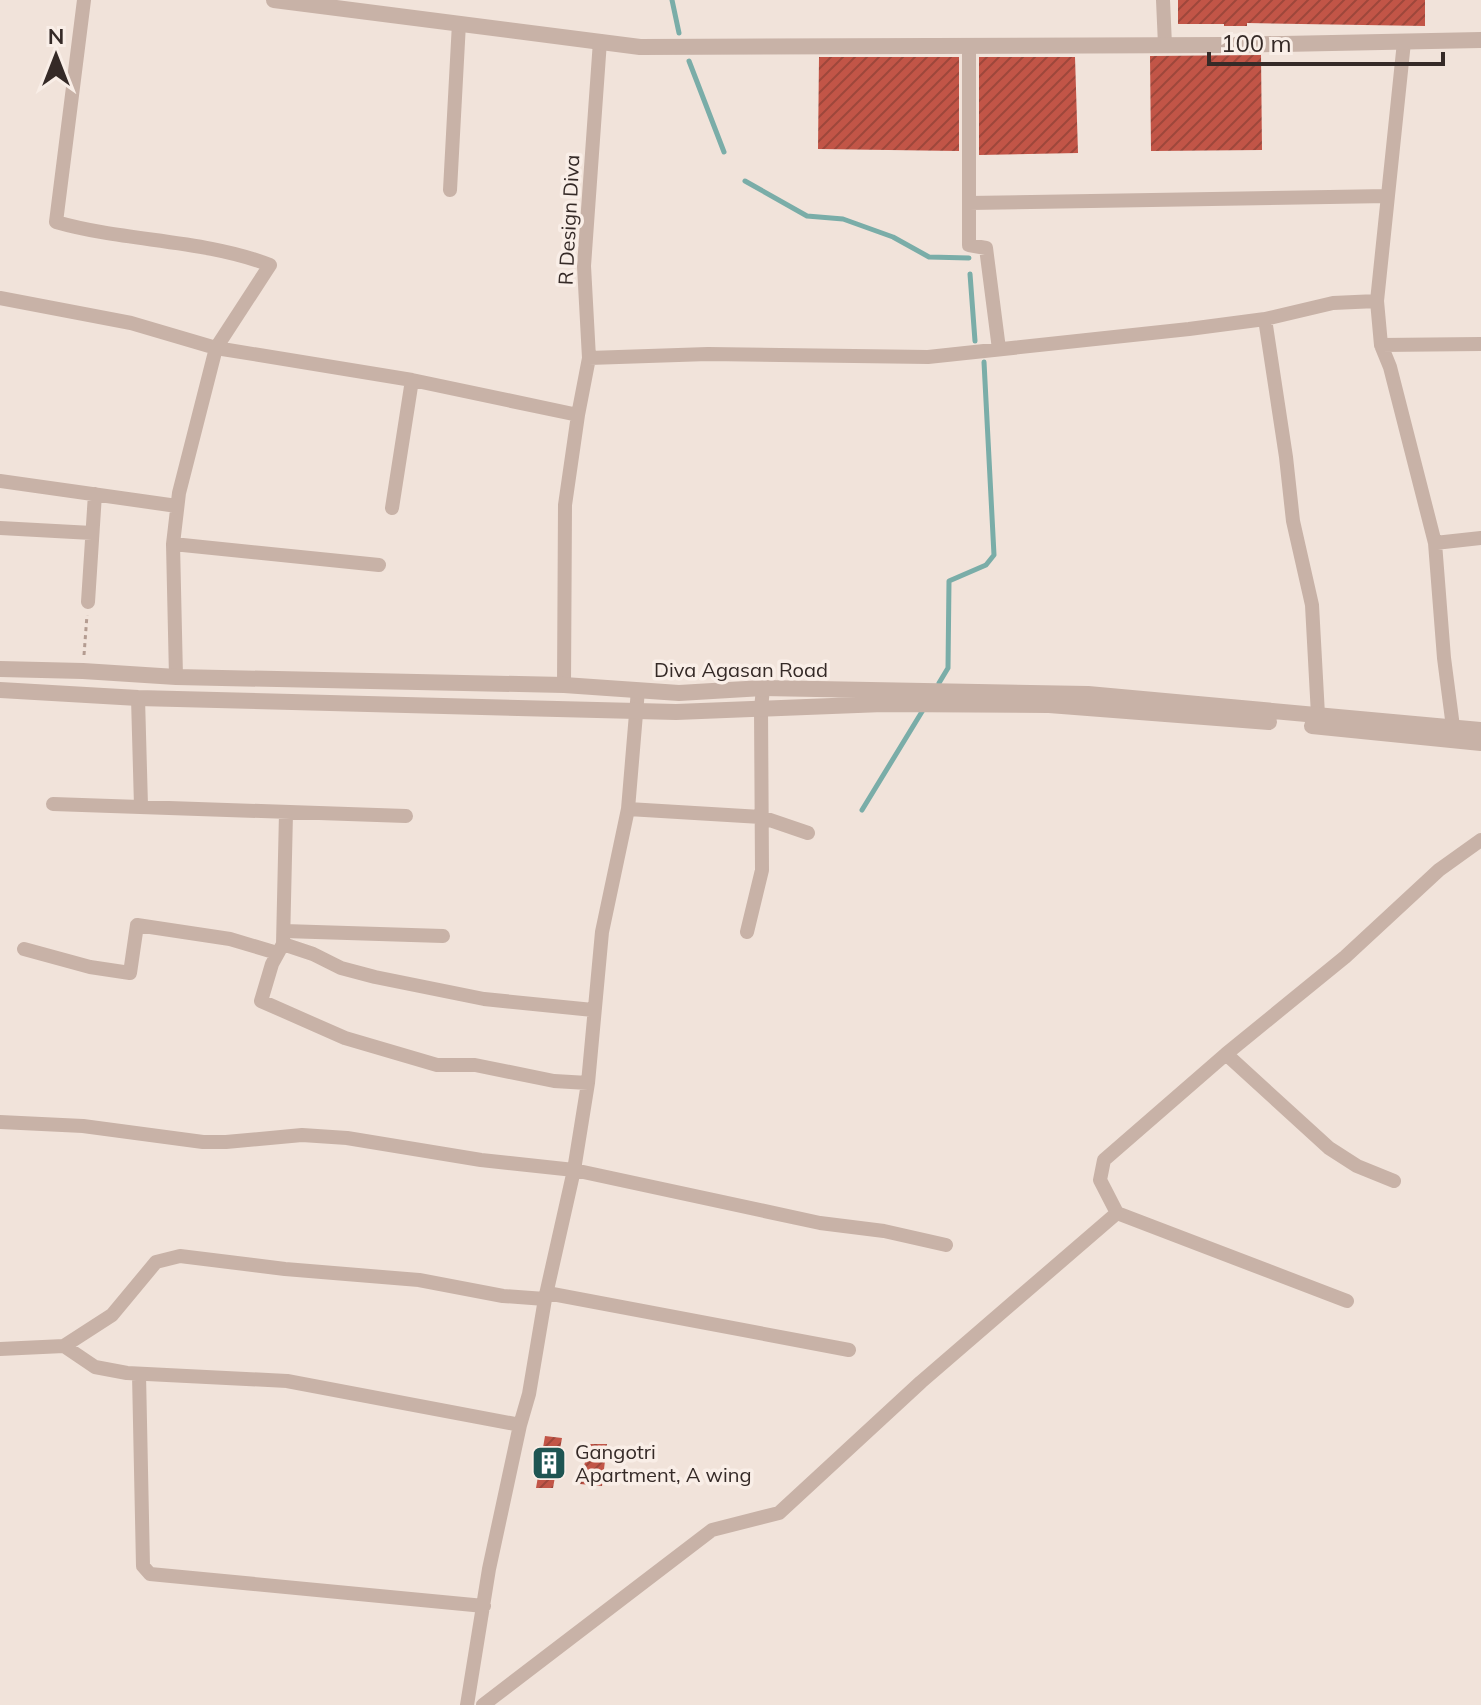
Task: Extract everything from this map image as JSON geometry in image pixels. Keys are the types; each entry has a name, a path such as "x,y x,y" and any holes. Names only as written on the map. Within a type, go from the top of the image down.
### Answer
{"street":[{"path":"84,0 56,222 84,230 243,255 270,265 216,348 177,506 173,544 176,677"},
{"path":"274,0 640,47 969,47 1481,40"},
{"path":"1163,0 1165,45"},
{"path":"450,190 459,23"},
{"name":"R Design Diva","path":"564,685 565,505 589,358 584,266 600,41"},
{"path":"1404,42 1377,301 1381,345 1390,367 1435,543 1453,727"},
{"path":"969,47 969,245 986,248 999,349"},
{"path":"969,203 1388,196"},
{"path":"0,298 131,323 216,348 412,380 578,415"},
{"path":"589,358 708,354 928,357 1265,319 1333,303 1377,301"},
{"path":"1265,319 1293,521 1312,605 1318,715"},
{"path":"1381,345 1481,344"},
{"path":"392,508 412,380"},
{"path":"0,481 177,506"},
{"path":"88,602 95,494"},
{"path":"0,528 92,533"},
{"path":"1435,543 1481,538"},
{"path":"173,544 379,565"},
{"name":"Diva Agasan Road","path":"0,669 176,677 564,685 679,693 763,688 1088,694 1481,730"},
{"path":"747,932 762,870 763,688"},
{"path":"0,690 138,698 636,711 883,704 1049,705 1284,723 1481,743"},
{"path":"467,1705 520,1425 574,1170 588,1083 602,932 628,809 638,690"},
{"path":"138,698 141,806"},
{"path":"53,804 406,816"},
{"path":"628,809 761,817 808,833"},
{"path":"286,813 281,943 261,1001 345,1038 437,1065 475,1065 554,1081 588,1083"},
{"path":"1347,1301 1117,1213 1100,1180 1104,1160 1226,1054 1345,957 1439,870 1481,840"},
{"path":"24,949 90,967 130,973 137,925 281,943 443,936"},
{"path":"281,943 341,968 403,983 484,999 593,1010"},
{"path":"1226,1054 1329,1148 1357,1166 1394,1181"},
{"path":"0,1122 83,1126 203,1142 302,1135 347,1138 481,1160 574,1170 820,1223 884,1231 946,1245"},
{"path":"483,1705 712,1530 779,1513 921,1382 1117,1213"},
{"path":"0,1349 64,1346 112,1315 156,1262 180,1256 285,1269 419,1280 503,1296 546,1296 849,1350"},
{"path":"64,1346 95,1367 139,1374 287,1381 520,1425"},
{"path":"139,1374 143,1566 150,1574 484,1606"}],"path":[{"path":"83,671 88,602"}],"building":[{"path":"1178,0 1425,0 1425,26 1178,24"},
{"path":"1261,55 1262,150 1151,151 1150,56"},
{"path":"819,57 959,57 959,151 818,149"},
{"path":"979,57 1075,57 1078,153 979,155"},
{"name":"Gangotri Apartment, A wing","path":"545,1436 562,1438 553,1488 536,1488"},
{"path":"589,1444 607,1444 602,1486 580,1484"}],"waterway":[{"path":"672,0 679,33"},
{"path":"689,61 724,152"},
{"path":"745,181 807,216 843,219 893,237 929,257 969,258"},
{"path":"970,274 975,341"},
{"path":"939,683 948,668 949,581 986,565 994,555 984,362"},
{"path":"862,810 923,710"}],"place":[{"name":"Gangotri Apartment, A wing","path":"549,1463"}]}
